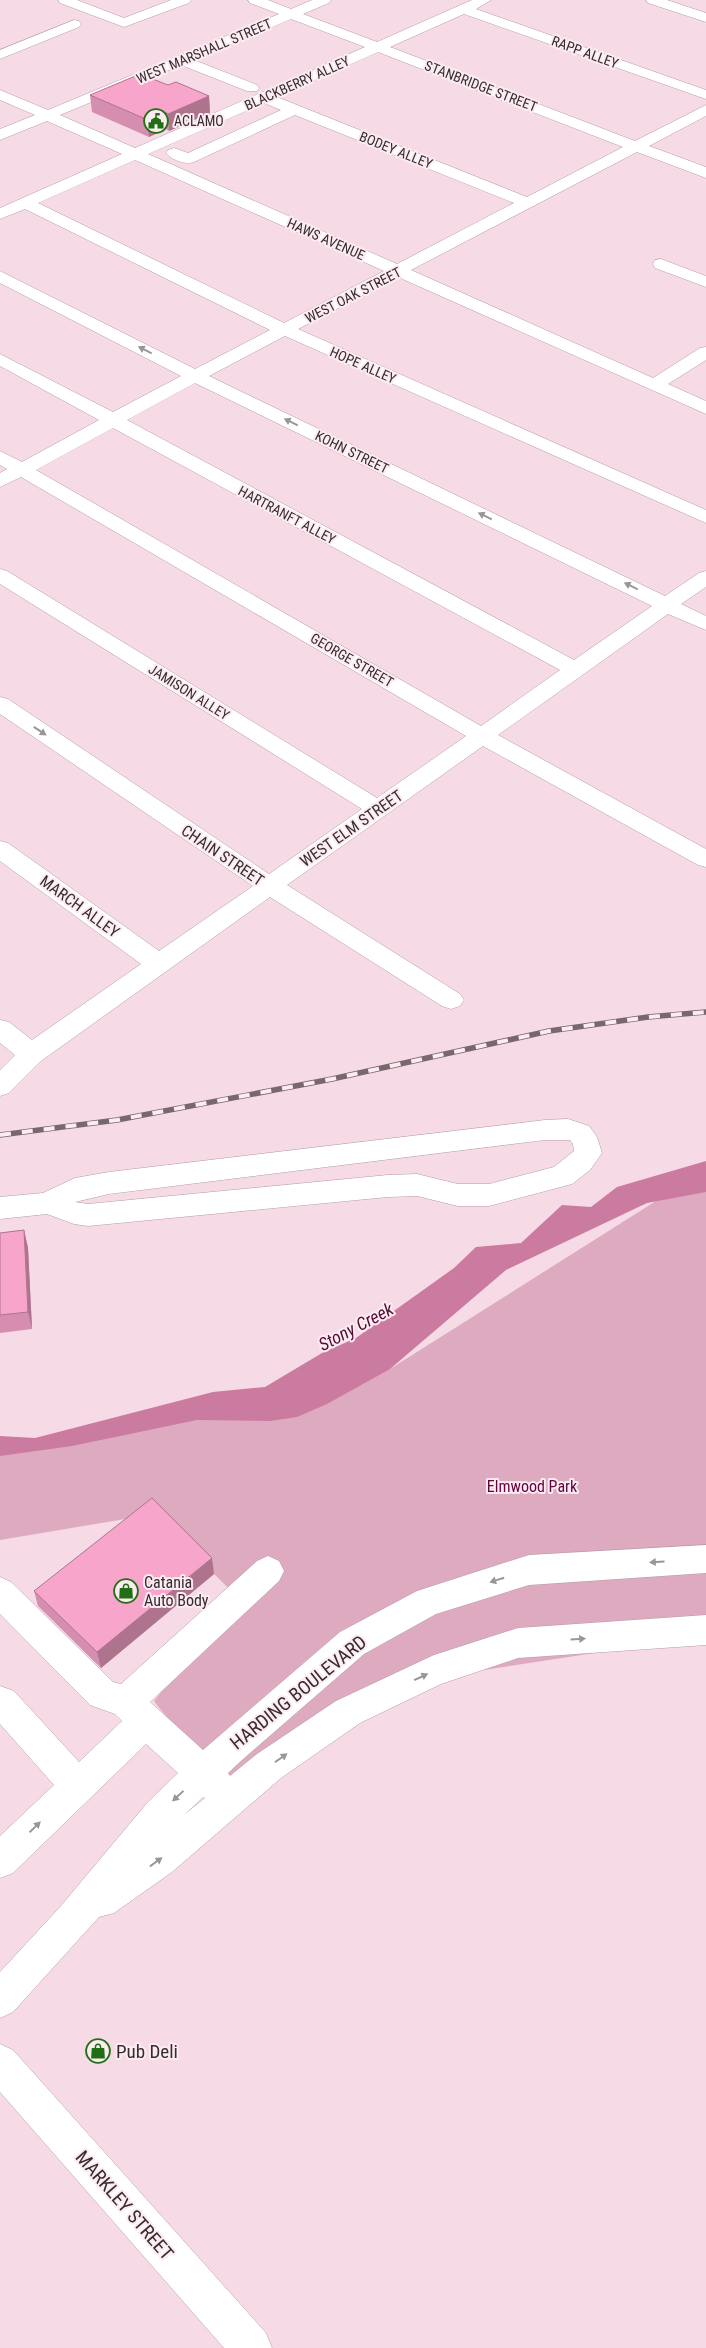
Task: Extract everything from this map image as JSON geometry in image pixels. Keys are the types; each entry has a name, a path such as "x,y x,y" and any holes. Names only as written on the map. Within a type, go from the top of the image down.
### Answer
{"main road":[{"path":"65,0 124,23 184,0"},
{"name":"STANBRIDGE STREET","path":"255,0 706,173"},
{"name":"WEST MARSHALL STREET","path":"0,135 324,0"},
{"name":"BLACKBERRY ALLEY","path":"0,214 263,96 484,0"},
{"path":"653,0 706,18"},
{"name":"RAPP ALLEY","path":"463,9 706,95"},
{"path":"0,55 74,24"},
{"name":"BODEY ALLEY","path":"182,60 293,110 528,203"},
{"name":"HAWS AVENUE","path":"0,94 706,408"},
{"path":"156,162 174,153 263,96"},
{"path":"174,153 188,158 293,110"},
{"name":"WEST OAK STREET","path":"0,481 196,376 706,110"},
{"name":"HOPE ALLEY","path":"25,203 285,330 706,517"},
{"path":"661,264 706,282"},
{"name":"KOHN STREET","path":"0,276 196,376 706,624"},
{"path":"655,384 706,352"},
{"name":"HARTRANFT ALLEY","path":"0,360 575,669"},
{"name":"GEORGE STREET","path":"0,456 482,736 706,859"},
{"name":"JAMISON ALLEY","path":"0,576 378,809"},
{"name":"WEST ELM STREET","path":"0,1086 32,1054 706,577"},
{"name":"CHAIN STREET","path":"0,704 270,886 450,1000"},
{"name":"MARCH ALLEY","path":"0,849 159,964"},
{"path":"0,1029 32,1054"},
{"path":"0,1208 48,1203 75,1189 109,1183 535,1132 570,1130 581,1134 587,1140 588,1153 580,1163 562,1176 489,1195 458,1196 418,1185 388,1186 88,1214 74,1213 48,1203"},
{"name":"HARDING BOULEVARD","path":"0,1999 73,1920 160,1814 202,1773 352,1643 428,1602 528,1570 706,1559"},
{"path":"0,1860 78,1786 136,1711 268,1571"},
{"path":"0,1592 102,1694 136,1711 231,1799"},
{"name":"HARDING BOULEVARD","path":"73,1920 159,1859 269,1766 348,1712 434,1671 518,1644 706,1630"},
{"path":"0,1702 78,1786"},
{"name":"MARKLEY STREET","path":"0,2063 251,2348"}],"green space":[{"name":"Elmwood Park","path":"706,1188 706,1636 412,1681 231,1799 154,1701 238,1598 155,1514 0,1540 0,1449 390,1369 675,1189"}],"shaded area":[{"path":"706,1161 706,1192 647,1203 506,1270 390,1369 327,1404 297,1417 270,1421 197,1420 72,1446 0,1456 0,1436 35,1438 213,1392 265,1387 322,1353 356,1338 454,1268 476,1247 521,1243 562,1205 591,1207 617,1187"}],"building":[{"path":"140,74 168,85 176,82 209,96 168,114 165,112 148,120 90,95"},
{"path":"24,1230 28,1312 0,1315 0,1233"},
{"name":"Catania Auto Body","path":"152,1498 212,1558 97,1652 34,1591"}],"railway":[{"path":"0,1135 117,1120 332,1079 549,1031 648,1017 706,1012"}],"place":[{"name":"ACLAMO","path":"156,121"},
{"name":"Catania Auto Body","path":"126,1591"},
{"name":"Pub Deli","path":"98,2051"}],"water label":[{"name":"Stony Creek","path":"356,1327"}]}
